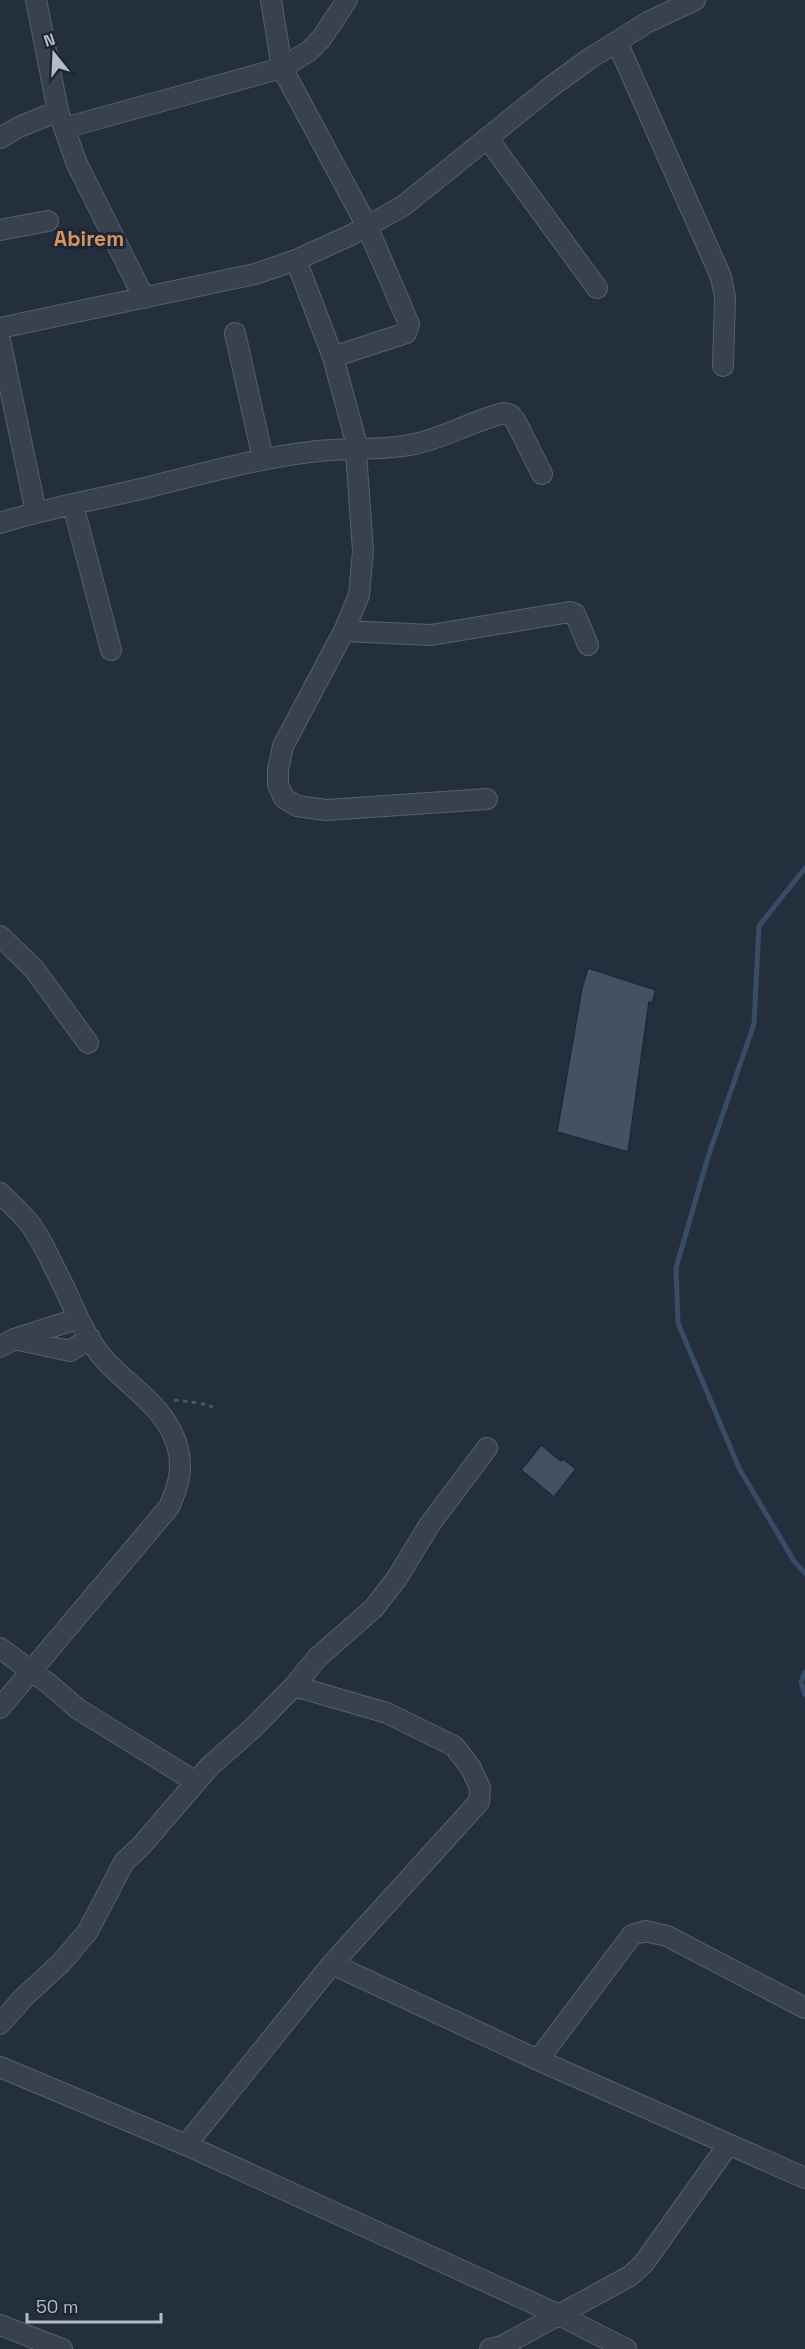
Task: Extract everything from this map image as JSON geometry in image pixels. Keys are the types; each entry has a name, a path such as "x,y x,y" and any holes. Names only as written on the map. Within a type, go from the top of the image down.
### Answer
{"street":[{"path":"36,0 61,120 76,164 144,298"},
{"path":"271,0 282,68 367,226 409,324 406,333 333,357"},
{"path":"0,138 19,127 61,120 282,68 309,51 321,39 347,0"},
{"path":"0,328 255,274 296,260 403,206 552,86 648,22 695,0"},
{"path":"617,42 721,278 725,297 723,366"},
{"path":"488,139 597,288"},
{"path":"0,230 48,221"},
{"path":"296,260 333,357 347,404 357,450 363,551 359,595 344,631 283,746 278,785 284,798 297,806 326,810 487,799"},
{"path":"235,333 263,459"},
{"path":"0,340 36,512"},
{"path":"0,523 36,512 263,459 312,451 382,449 412,445 455,432 504,413 511,415 515,420 542,474"},
{"path":"73,505 111,651"},
{"path":"344,631 431,635 570,612 578,620 588,645"},
{"path":"0,936 34,969 88,1043"},
{"path":"0,1193 27,1220 59,1276 77,1319 104,1359 148,1398 168,1425 177,1446 180,1470 178,1488 169,1507 0,1708"},
{"path":"7,1343 77,1319"},
{"path":"7,1343 70,1351 90,1338"},
{"path":"0,2024 24,1997 62,1962 88,1931 124,1862 141,1846 210,1766 253,1728 294,1686 318,1657 374,1608 397,1578 430,1524 487,1448"},
{"path":"0,1648 78,1709 196,1782"},
{"path":"186,2145 332,1964 479,1802 480,1788 471,1768 454,1746 387,1713 294,1686"},
{"path":"538,2060 632,1935 645,1931 667,1936 805,2008"},
{"path":"332,1964 538,2060 805,2178"},
{"path":"0,2067 186,2145 557,2314 626,2349"},
{"path":"490,2349 502,2346 630,2276 644,2263 728,2145"},
{"path":"0,2325 62,2349"}],"path":[{"path":"148,1398 199,1403 213,1407"}],"building":[{"path":"588,968 656,990 652,1003 649,1002 628,1152 557,1132 582,988"},
{"path":"541,1445 561,1461 563,1459 576,1469 554,1497 521,1470"}],"waterway":[{"path":"805,868 759,926 754,1024 708,1157 676,1268 678,1323 739,1468 794,1561 805,1573"},
{"path":"805,1672 801,1682 805,1695"}],"district":[{"name":"Abirem","path":"89,238"}]}
